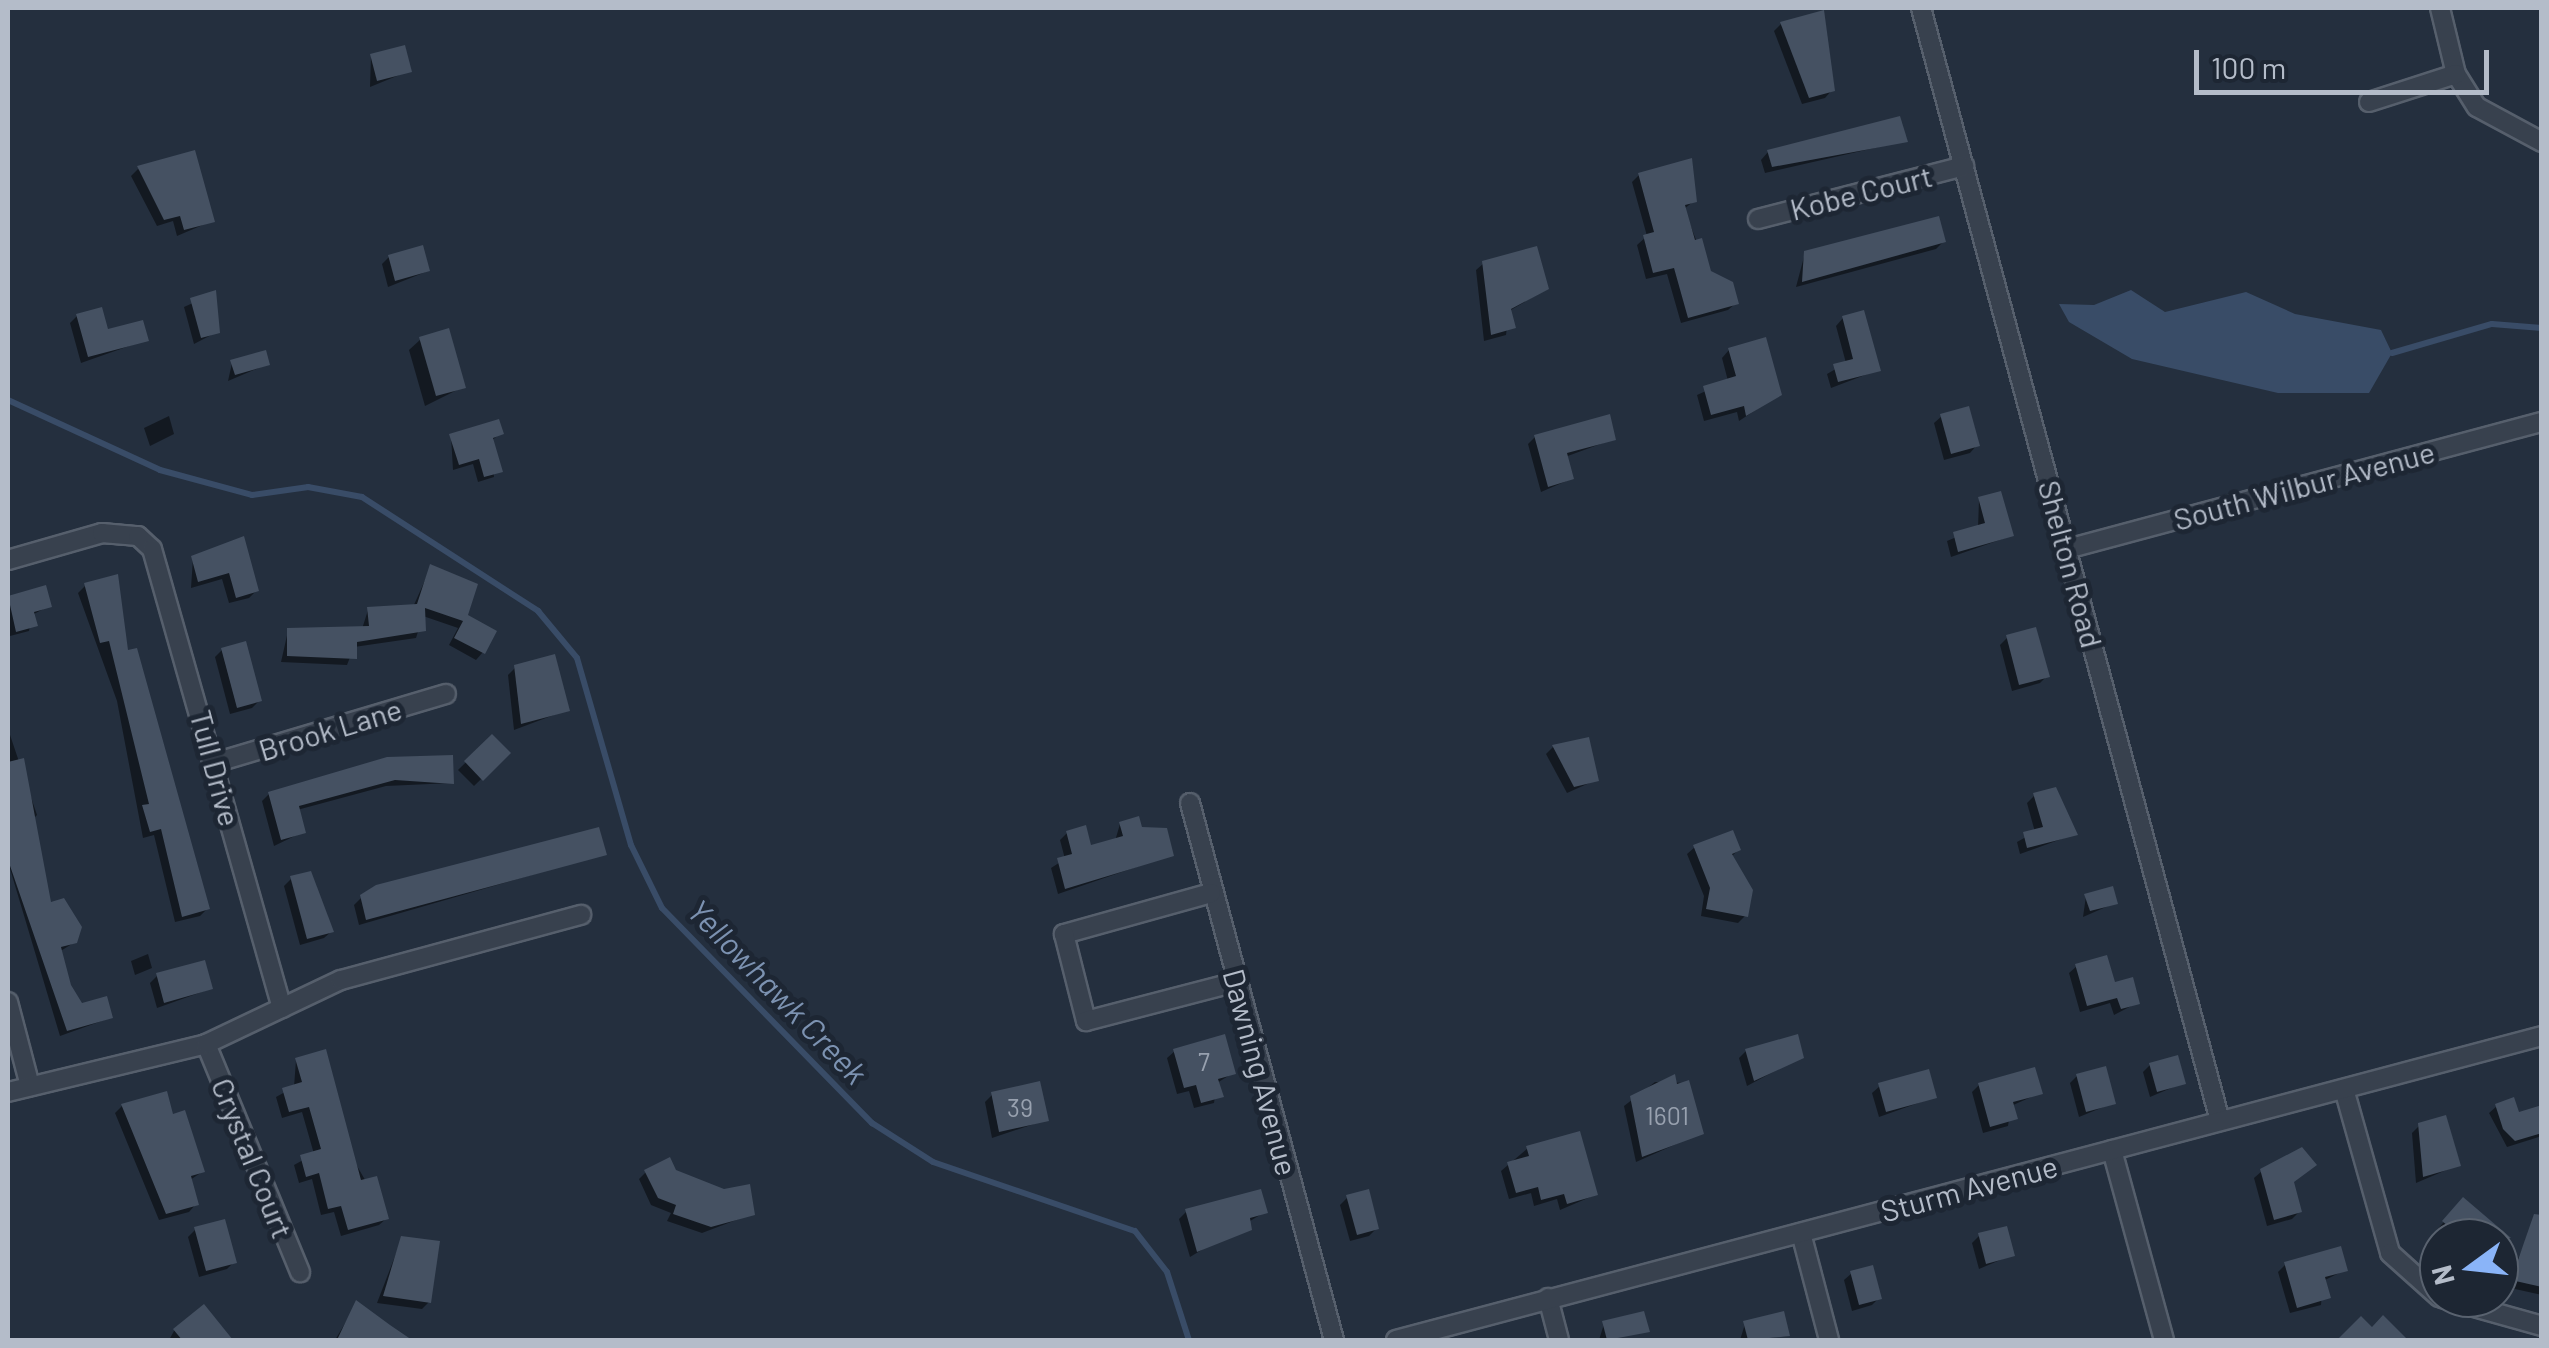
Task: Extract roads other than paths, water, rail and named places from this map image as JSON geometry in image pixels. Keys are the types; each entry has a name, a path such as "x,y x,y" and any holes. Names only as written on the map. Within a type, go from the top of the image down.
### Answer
{"street":[{"name":"Shelton Road","path":"1921,8 2220,1121"},
{"path":"2440,8 2456,74 2477,107 2542,142"},
{"path":"2370,102 2456,74"},
{"name":"Kobe Court","path":"1758,219 1964,166"},
{"name":"South Wilbur Avenue","path":"2067,549 2542,422"},
{"name":"Tull Drive","path":"8,560 102,533 138,536 162,569 282,1008"},
{"name":"Brook Lane","path":"214,763 446,694"},
{"name":"Dawning Avenue","path":"1190,804 1334,1340"},
{"path":"1211,893 1064,934 1086,1021 1236,982"},
{"path":"8,1092 206,1044 366,972 581,915"},
{"path":"8,1002 30,1086"},
{"name":"Sturm Avenue","path":"1396,1340 2542,1036"},
{"name":"Crystal Court","path":"206,1044 300,1272"},
{"path":"2344,1089 2390,1253 2419,1279"},
{"path":"2112,1150 2164,1340"},
{"path":"1801,1233 1829,1340"},
{"path":"1548,1298 1559,1340"},
{"path":"2513,1318 2542,1326"}],"water":[{"path":"2131,290 2165,312 2246,292 2295,314 2381,330 2392,353 2369,393 2278,393 2132,359 2069,322 2059,304 2094,305"}],"waterway":[{"path":"2392,353 2492,324 2542,328"},
{"name":"Yellowhawk Creek","path":"8,400 160,470 252,495 308,487 362,497 538,611 577,658 631,845 662,908 872,1123 933,1162 1135,1231 1167,1272 1189,1340"}]}
